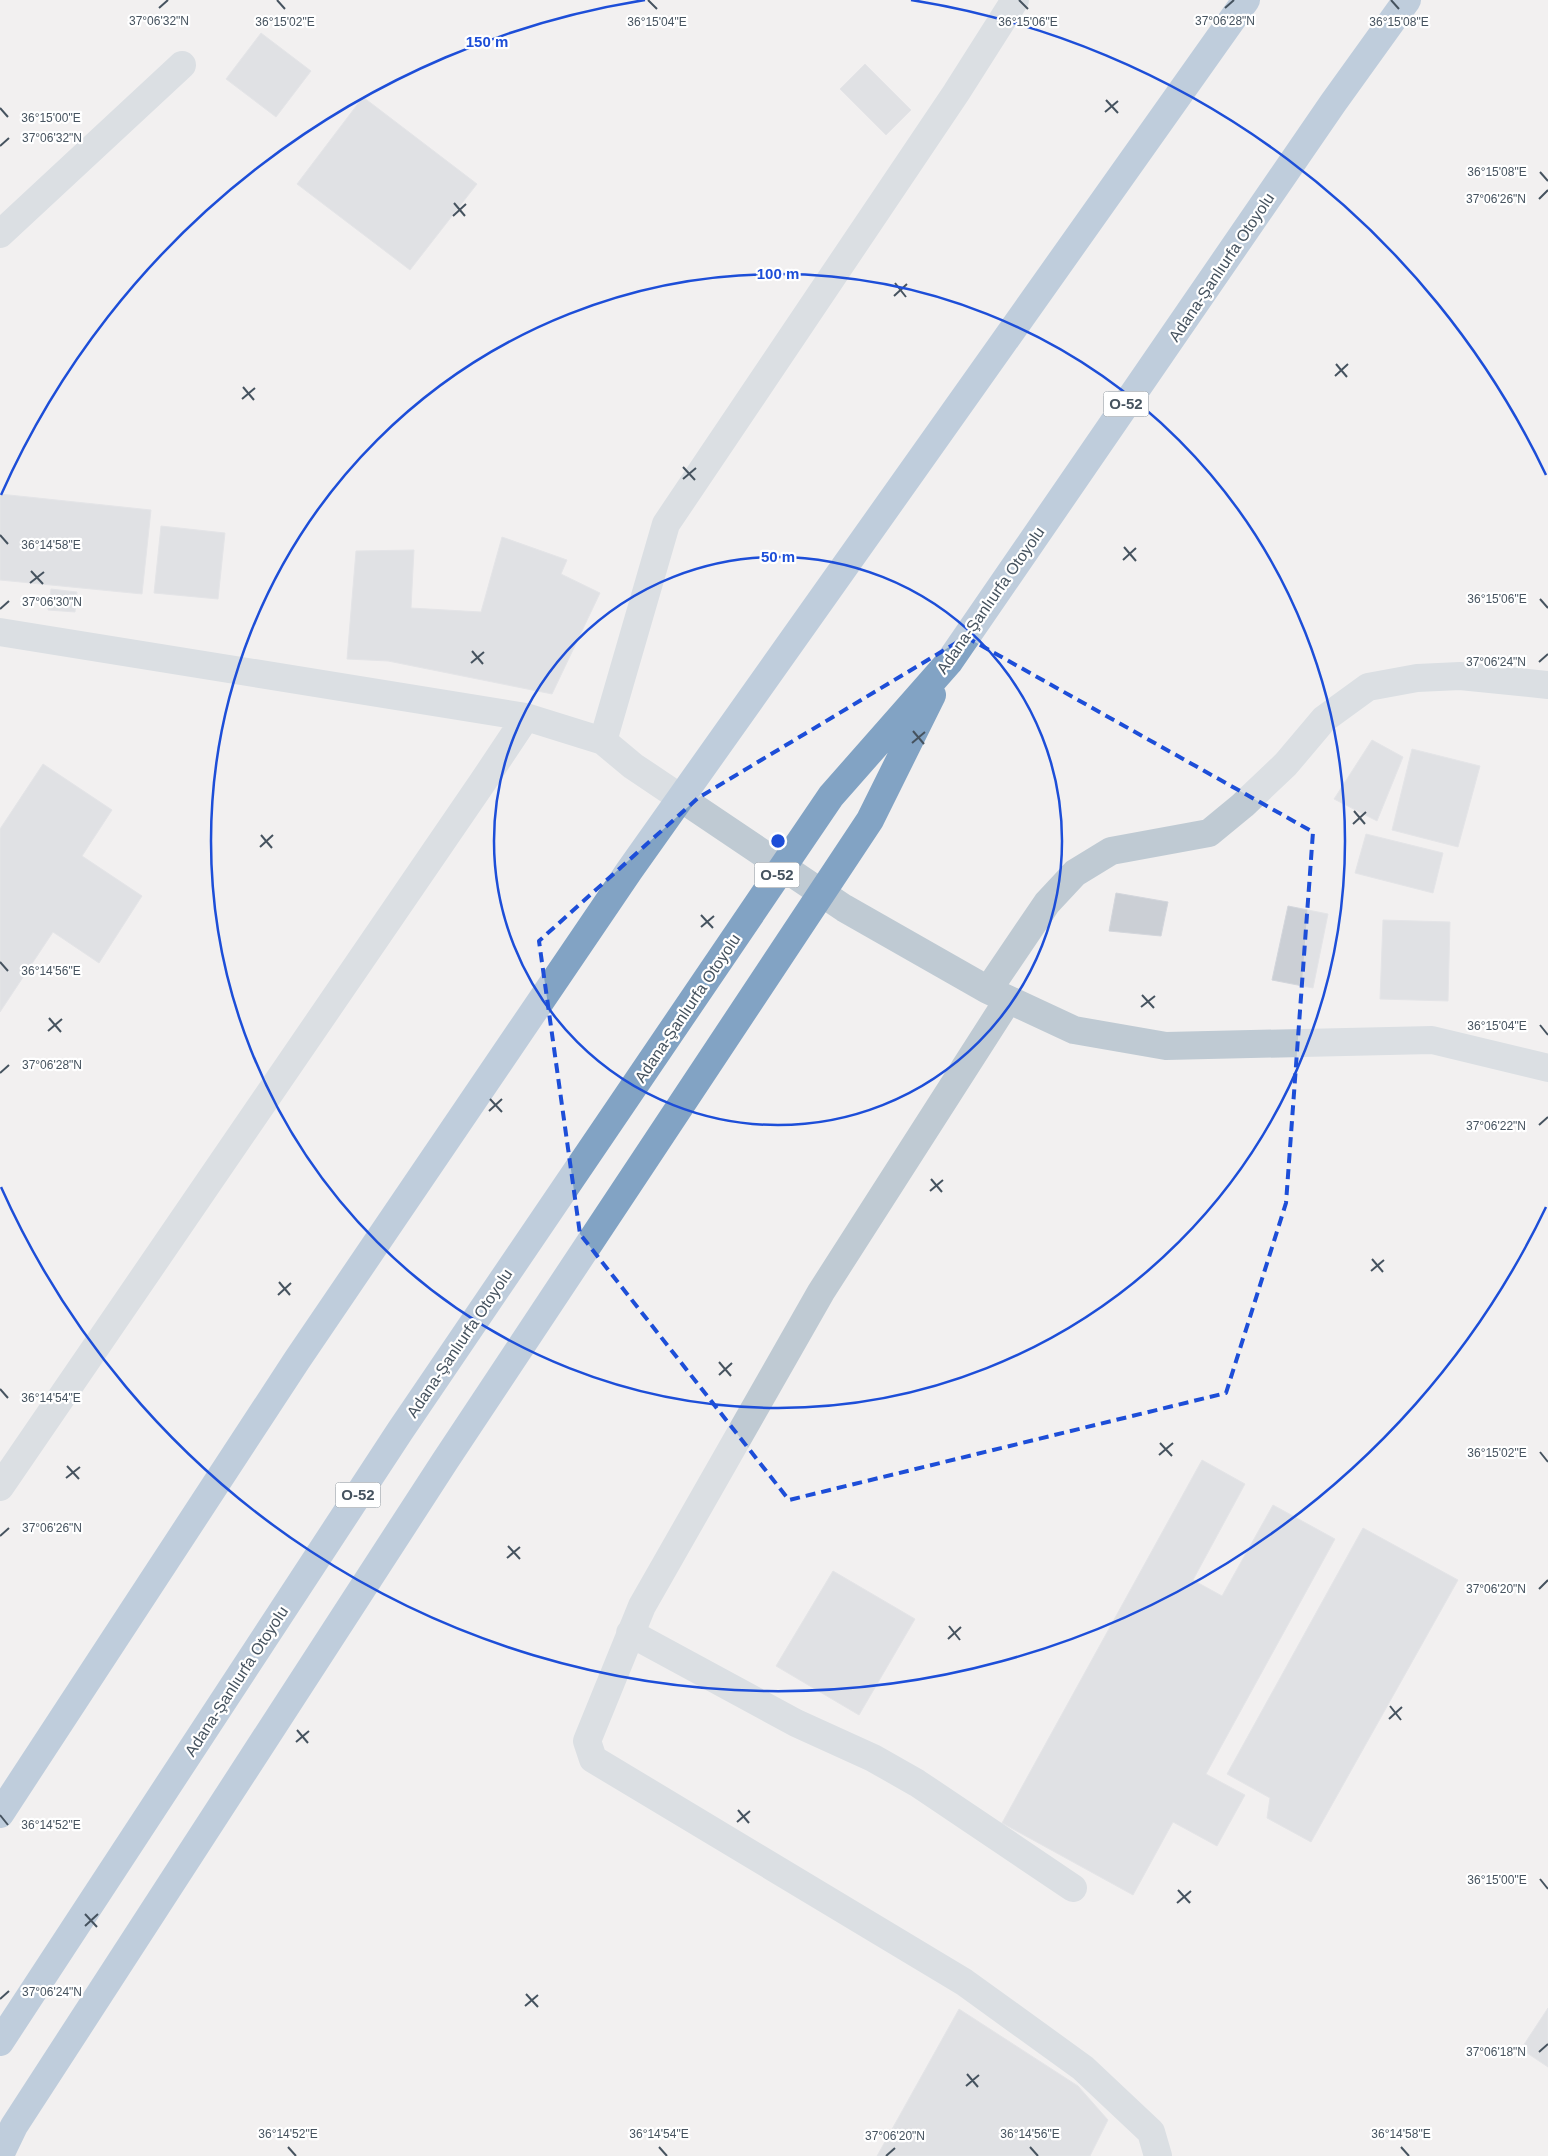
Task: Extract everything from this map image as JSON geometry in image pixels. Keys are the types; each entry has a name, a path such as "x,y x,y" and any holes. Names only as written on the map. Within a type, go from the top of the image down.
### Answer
{"highway":[{"path":"0,1814 302,1352 629,871 1246,0"},
{"name":"Adana-Şanlıurfa Otoyolu","path":"0,2042 400,1431 831,796 949,662 1327,112 1408,0"},
{"path":"0,2156 14,2126 424,1494 870,820 949,662"}],"street":[{"path":"604,741 666,524 956,93 1015,0"},
{"path":"0,234 182,65"},
{"path":"0,632 526,716 604,741 633,766 844,908 998,995 1074,1030 1166,1046 1432,1040 1548,1068"},
{"path":"1158,2156 1151,2132 1083,2068 964,1982 593,1759 587,1741 642,1606 821,1292 998,995 1047,903 1076,873 1111,851 1208,833 1243,805 1286,764 1324,719 1368,687 1417,678 1460,676 1548,685"},
{"path":"0,1487 477,792 526,716"},
{"path":"630,1633 796,1724 873,1758 917,1784 1073,1888"}],"highlighted area":[{"path":"966,637 1313,832 1286,1203 1226,1393 789,1500 580,1234 539,941 698,798"}],"building":[{"path":"261,33 311,71 276,117 226,79"},
{"path":"865,64 911,110 886,135 840,89"},
{"path":"363,97 477,184 410,270 297,184"},
{"path":"0,494 151,510 142,594 0,580"},
{"path":"161,526 225,533 218,599 154,593"},
{"path":"502,537 567,560 561,574 600,593 552,694 388,661 347,659 356,551 414,550 411,608 481,612"},
{"path":"51,589 77,592 75,612 48,610"},
{"path":"1372,740 1403,757 1377,821 1334,799"},
{"path":"1412,749 1480,766 1458,847 1392,830"},
{"path":"43,764 112,810 82,856 142,896 99,963 53,932 0,1012 0,829"},
{"path":"1366,834 1443,853 1433,893 1355,873"},
{"path":"1116,893 1168,902 1161,936 1109,931"},
{"path":"1288,906 1328,914 1313,988 1272,980"},
{"path":"1383,920 1450,922 1448,1001 1380,999"},
{"path":"1202,1460 1245,1484 1193,1580 1222,1596 1273,1505 1335,1539 1206,1774 1245,1795 1217,1846 1173,1822 1133,1895 1002,1823"},
{"path":"1363,1528 1458,1580 1311,1842 1267,1818 1270,1798 1227,1774"},
{"path":"833,1571 915,1619 859,1715 776,1666"},
{"path":"1548,2008 1548,2067 1521,2049"},
{"path":"959,2009 1078,2086 1108,2120 1090,2156 877,2156"}]}
